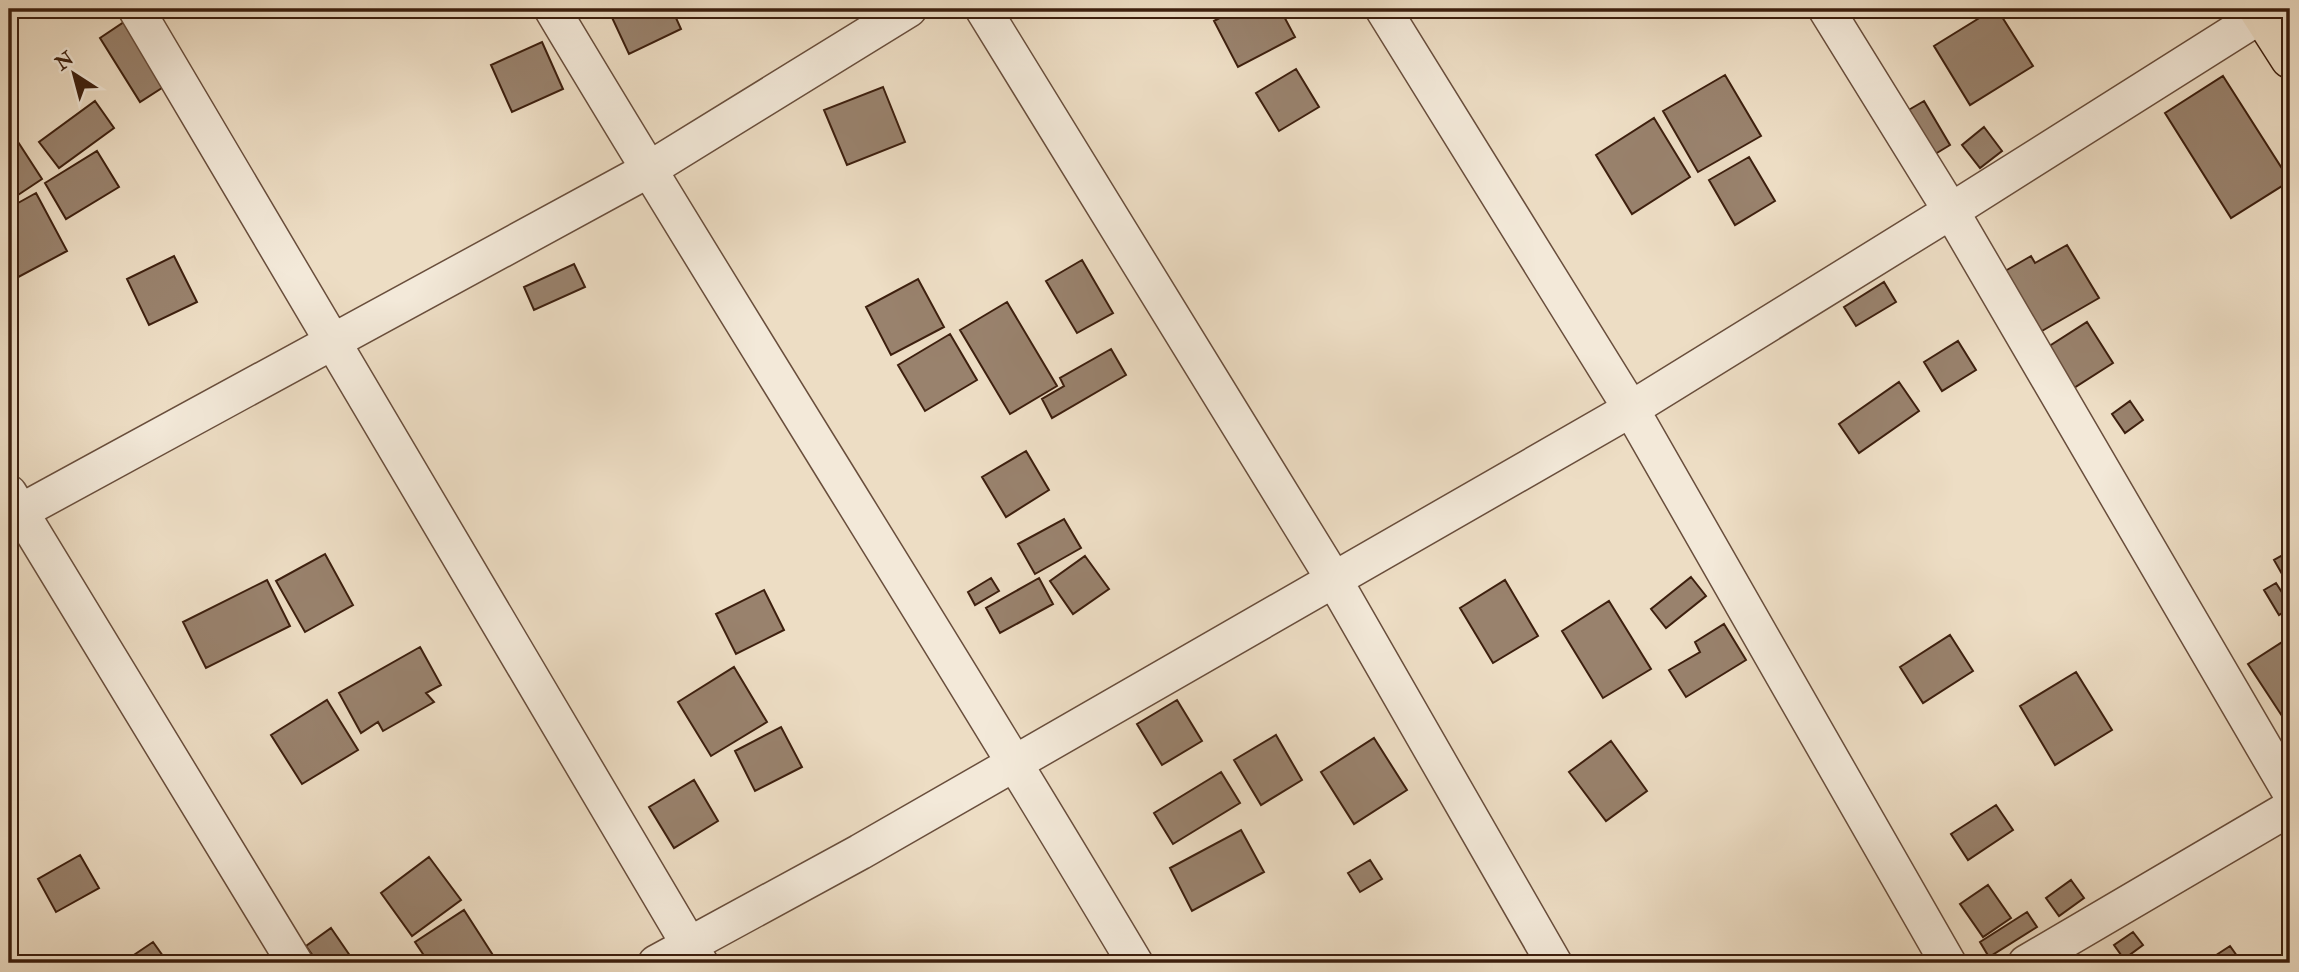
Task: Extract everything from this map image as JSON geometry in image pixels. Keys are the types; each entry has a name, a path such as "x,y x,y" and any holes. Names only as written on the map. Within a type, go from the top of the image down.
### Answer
{"highway":[{"path":"2264,11 2290,59"}],"street":[{"path":"136,9 694,954"},
{"path":"552,9 648,170 1016,763 1135,963"},
{"path":"295,963 12,508 333,341 648,170 909,9"},
{"path":"983,9 1333,578 1554,963"},
{"path":"1383,9 1631,409 1948,963"},
{"path":"1826,9 1951,211 2290,792"},
{"path":"656,963 694,954 860,852 1631,409 1951,211 2264,11"},
{"path":"2026,963 2290,808"}],"building":[{"path":"608,9 672,9 681,29 629,54"},
{"path":"1236,9 1280,9 1295,37 1238,67 1214,21"},
{"path":"1997,9 2033,66 1970,105 1934,46"},
{"path":"124,22 165,86 140,102 100,38"},
{"path":"542,42 563,89 512,112 491,65"},
{"path":"1296,69 1319,107 1279,131 1256,93"},
{"path":"1725,75 1761,136 1698,172 1663,111"},
{"path":"2223,76 2290,181 2231,218 2165,113"},
{"path":"883,87 905,142 847,165 824,110"},
{"path":"95,101 114,128 59,168 39,142"},
{"path":"1924,101 1950,145 1927,159 1900,115"},
{"path":"1654,118 1690,177 1632,214 1596,155"},
{"path":"1984,127 2002,151 1980,168 1962,145"},
{"path":"9,128 42,179 9,201"},
{"path":"97,151 119,187 66,219 45,183"},
{"path":"1749,157 1775,201 1735,225 1709,180"},
{"path":"36,193 67,251 9,282 9,208"},
{"path":"2067,245 2099,298 2035,335 2000,274 2031,256 2035,263"},
{"path":"174,256 197,302 149,325 127,279"},
{"path":"1082,260 1113,313 1077,333 1046,281"},
{"path":"574,264 585,287 534,310 524,287"},
{"path":"918,279 944,327 891,355 866,307"},
{"path":"1884,282 1896,302 1856,326 1844,307"},
{"path":"1007,302 1057,386 1010,414 960,330"},
{"path":"2087,322 2113,363 2066,393 2040,352"},
{"path":"950,334 977,380 925,411 898,365"},
{"path":"1958,341 1976,370 1942,391 1924,362"},
{"path":"1111,349 1126,375 1052,418 1042,399 1064,386 1060,378"},
{"path":"1899,382 1919,411 1859,453 1839,424"},
{"path":"2130,401 2143,420 2125,433 2112,414"},
{"path":"1026,451 1049,490 1006,517 982,477"},
{"path":"1064,519 1081,548 1035,574 1018,544"},
{"path":"2290,551 2290,588 2274,560"},
{"path":"325,554 353,605 305,632 276,581"},
{"path":"1085,556 1109,589 1073,614 1050,581"},
{"path":"1691,577 1706,596 1666,628 1651,609"},
{"path":"991,578 999,591 975,605 968,592"},
{"path":"1039,578 1053,604 1000,633 986,608"},
{"path":"267,580 290,626 206,668 183,622"},
{"path":"1505,580 1538,636 1493,663 1460,608"},
{"path":"2276,583 2290,605 2290,608 2279,615 2264,590"},
{"path":"764,590 784,630 736,654 716,614"},
{"path":"1609,601 1651,669 1603,698 1562,631"},
{"path":"1724,624 1746,660 1686,697 1669,670 1700,652 1695,642"},
{"path":"1950,635 1973,671 1923,703 1900,667"},
{"path":"2290,637 2290,711 2282,716 2248,664"},
{"path":"420,647 441,685 426,693 434,702 383,731 378,722 361,733 339,693"},
{"path":"734,667 767,722 711,756 678,702"},
{"path":"2076,672 2112,730 2055,765 2020,706"},
{"path":"327,700 358,750 302,784 271,735"},
{"path":"1177,700 1202,741 1162,765 1137,724"},
{"path":"781,727 802,767 755,791 735,751"},
{"path":"1276,735 1302,780 1261,805 1234,760"},
{"path":"1374,738 1407,790 1354,824 1321,772"},
{"path":"1611,741 1647,791 1606,821 1569,772"},
{"path":"1221,772 1240,803 1173,844 1154,813"},
{"path":"694,780 718,821 674,848 649,807"},
{"path":"1996,805 2013,830 1968,860 1951,834"},
{"path":"1241,830 1264,872 1192,911 1170,868"},
{"path":"80,855 99,888 56,912 38,879"},
{"path":"429,857 461,900 412,936 381,893"},
{"path":"1370,860 1382,879 1360,892 1348,873"},
{"path":"2071,880 2084,898 2059,916 2046,898"},
{"path":"1988,885 2011,918 1983,937 1960,904"},
{"path":"464,910 498,963 429,963 415,942"},
{"path":"2027,912 2037,927 1989,957 1980,942"},
{"path":"331,928 355,963 318,963 306,946"},
{"path":"2133,932 2143,945 2124,959 2114,945"},
{"path":"153,942 168,963 122,963"},
{"path":"2230,946 2242,963 2204,963"}]}
